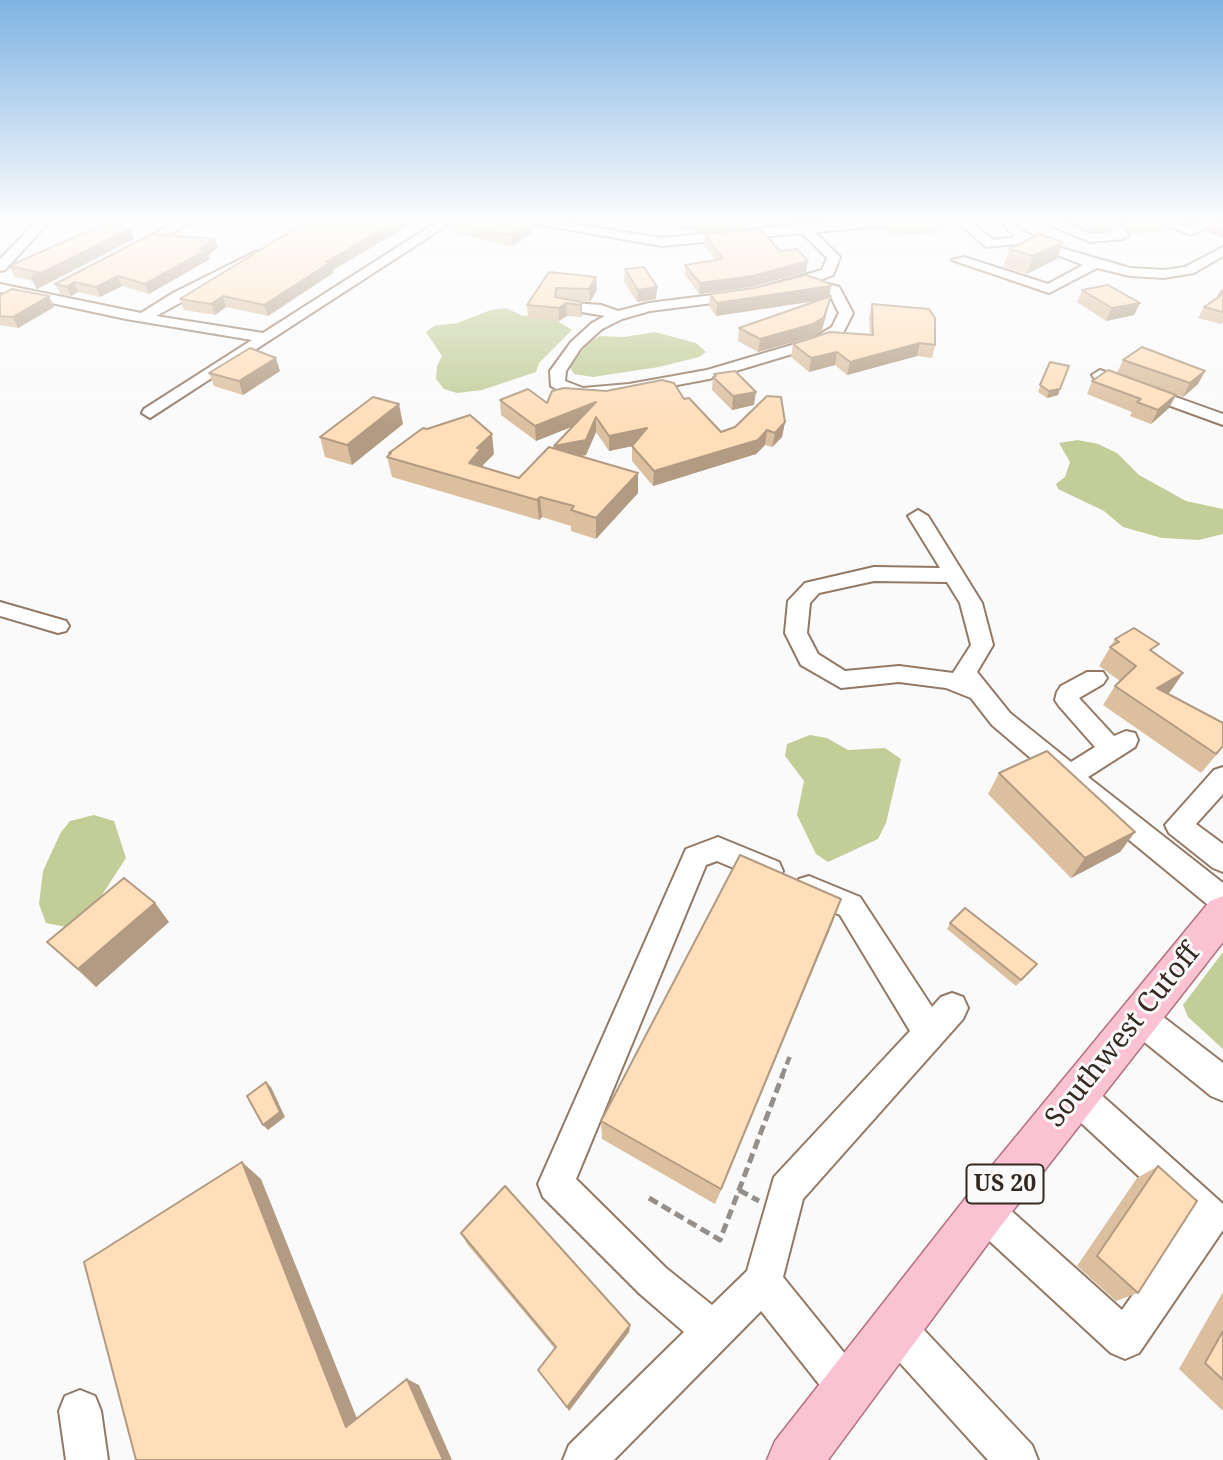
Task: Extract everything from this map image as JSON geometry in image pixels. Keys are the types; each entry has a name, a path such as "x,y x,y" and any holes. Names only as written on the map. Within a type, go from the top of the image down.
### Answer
{"main road":[{"name":"Southwest Cutoff","path":"793,1460 984,1211 1222,914"}],"street":[{"path":"1,288 143,318 264,338"},
{"path":"38,297 58,288"},
{"path":"143,318 193,288"},
{"path":"150,413 342,288"},
{"path":"776,288 752,294 649,307 617,316 597,326 576,345 558,371 556,379 559,386 571,391 591,393 629,389 709,374 817,342 838,330 845,319 838,288"},
{"path":"563,305 601,309 617,316"},
{"path":"1100,375 1223,420"},
{"path":"918,516 971,603 982,645 965,673 1001,719 1069,776 1222,914"},
{"path":"954,575 874,574 812,588 799,601 796,633 809,659 841,680 899,674 949,680 980,692"},
{"path":"0,609 58,626"},
{"path":"1069,776 1119,745 1067,700 1069,692 1095,678"},
{"path":"1223,777 1178,825 1223,860"},
{"path":"584,1460 763,1282 787,1190 941,1020 850,906 718,849 696,857 556,1184 653,1281 713,1331"},
{"path":"1138,1017 1223,1084"},
{"path":"984,1211 1125,1339 1210,1217 1076,1095"},
{"path":"763,1282 848,1389"},
{"path":"895,1328 1017,1460"},
{"path":"80,1411 88,1460"}],"path":[{"path":"649,1198 720,1240 790,1056"}],"green space":[{"path":"506,308 521,315 556,320 572,330 539,363 536,372 482,390 457,393 444,389 436,379 437,366 442,356 426,332 434,326 457,323 491,310"},
{"path":"655,332 696,343 706,352 699,357 659,367 593,377 574,374 570,367 588,343 600,336 624,337"},
{"path":"1078,440 1098,444 1117,453 1139,475 1186,501 1223,509 1223,534 1199,540 1162,538 1123,527 1104,511 1058,489 1056,484 1065,477 1070,462 1059,443"},
{"path":"810,735 827,738 848,750 885,748 901,759 886,823 878,839 828,862 816,854 797,815 804,781 785,756 787,744"},
{"path":"94,815 114,821 126,858 89,915 66,927 46,923 39,904 43,871 61,832 70,821"},
{"path":"1223,952 1223,1049 1188,1017 1183,1005"}],"building":[{"path":"198,288 290,288 264,305 223,296 211,304 180,299"},
{"path":"538,288 556,288 555,297 582,302 580,305 566,303 559,308 527,305"},
{"path":"753,288 817,288 717,303 710,294"},
{"path":"1114,288 1140,303 1112,308 1082,290"},
{"path":"12,289 49,296 13,317 0,316 0,295"},
{"path":"1223,294 1223,312 1204,307"},
{"path":"831,296 824,317 813,324 760,339 739,328"},
{"path":"872,304 929,309 935,318 935,345 920,343 850,362 837,352 811,358 793,344 830,332 873,335"},
{"path":"1142,347 1205,371 1190,383 1123,360"},
{"path":"250,348 276,358 239,381 209,373"},
{"path":"1050,362 1069,366 1060,389 1049,391 1040,385"},
{"path":"1108,370 1176,395 1158,410 1137,402 1141,399 1092,381"},
{"path":"735,371 756,392 733,396 713,377 716,376 714,374"},
{"path":"662,380 674,383 684,399 689,398 721,432 735,427 767,396 781,397 785,422 775,433 767,430 758,440 654,471 632,446 647,428 609,436 596,417 586,440 554,446 596,402 535,426 500,400 528,389 547,403 552,391 564,388 606,391"},
{"path":"373,397 399,404 347,445 320,437"},
{"path":"470,415 492,434 477,448 481,449 469,463 519,478 549,447 638,473 596,518 571,510 574,506 540,497 537,500 387,457 423,428"},
{"path":"1134,628 1159,644 1150,650 1183,673 1157,688 1223,723 1223,746 1216,754 1115,686 1136,666 1110,647 1119,642 1115,639"},
{"path":"1047,751 1135,832 1085,858 999,773"},
{"path":"740,855 841,899 721,1189 601,1121"},
{"path":"124,878 155,903 78,969 47,942"},
{"path":"965,908 1037,964 1021,980 950,923"},
{"path":"266,1082 280,1112 263,1125 247,1096"},
{"path":"242,1162 346,1427 407,1379 443,1460 136,1460 84,1262"},
{"path":"1158,1166 1197,1201 1138,1293 1097,1256"},
{"path":"505,1186 630,1325 567,1407 538,1370 556,1347 461,1233"},
{"path":"1223,1331 1223,1380 1205,1363"}]}
